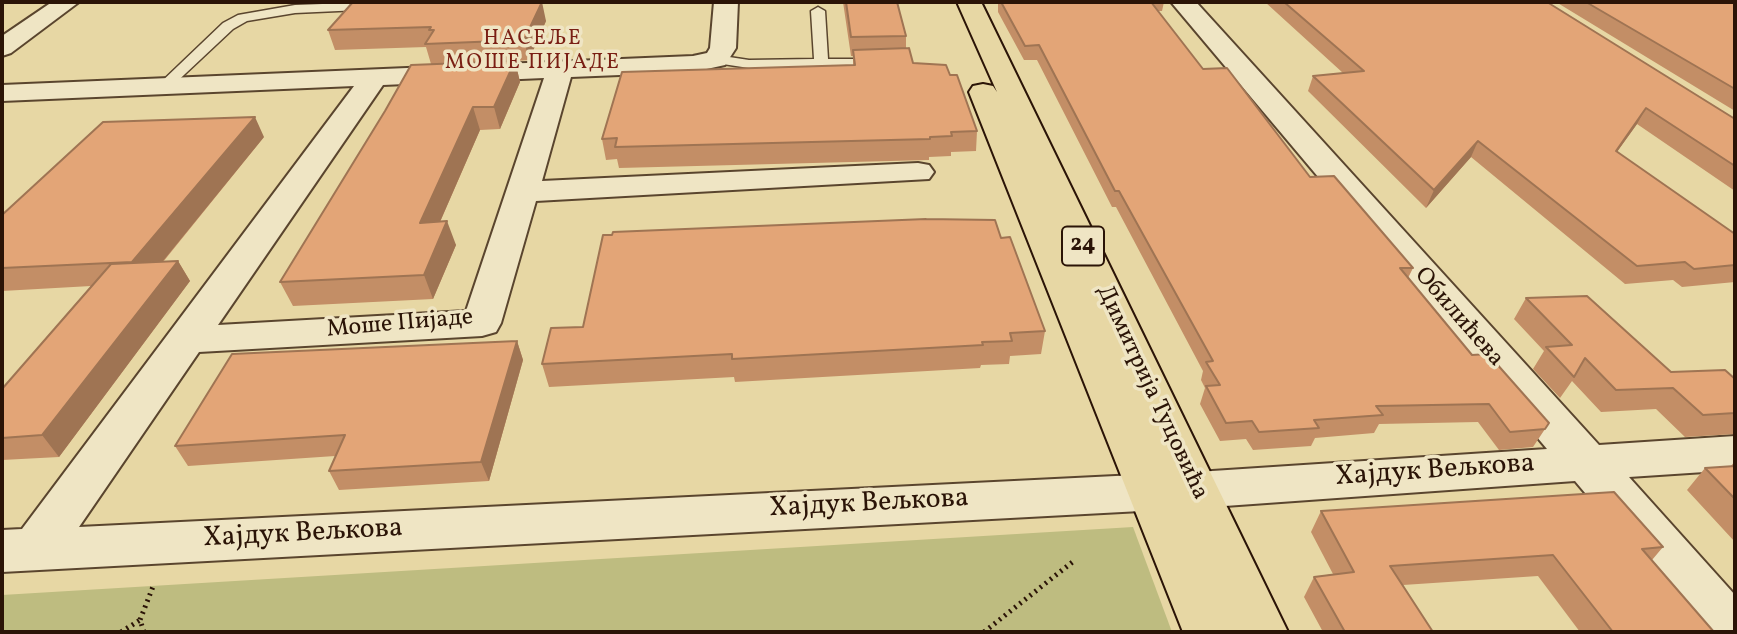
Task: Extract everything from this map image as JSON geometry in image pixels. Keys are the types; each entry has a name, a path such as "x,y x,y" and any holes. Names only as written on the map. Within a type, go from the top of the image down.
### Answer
{"main road":[{"name":"Димитрија Туцовића","path":"944,2 1175,491 1261,632"},
{"name":"Димитрија Туцовића","path":"969,2 1175,491 1210,632"}],"street":[{"path":"2,48 67,2"},
{"path":"2,93 693,64 716,59 723,48 726,2"},
{"name":"Обилићева","path":"1183,2 1735,632"},
{"name":"Моше Пијаде","path":"185,340 482,323 560,70"},
{"path":"19,550 185,340 374,78"},
{"path":"522,192 918,172"},
{"name":"Хајдук Вељкова","path":"19,550 1175,491 1735,453"}],"lane":[{"path":"164,86 228,26 243,18 295,9 391,6"},
{"path":"818,11 821,64"},
{"path":"716,59 749,64 892,63"}],"path":[{"path":"984,632 1075,560"},
{"path":"121,632 140,620"}],"shaded area":[{"path":"1133,527 1172,632 2,632 2,595"}],"building":[{"path":"353,2 542,2 524,40 425,44 434,30 429,30 431,27 328,30"},
{"path":"846,2 897,2 906,36 851,37"},
{"path":"1001,2 1151,2 1203,69 1227,68 1310,177 1334,176 1413,268 1400,268 1472,355 1488,354 1549,423 1545,429 1510,432 1489,404 1376,406 1383,415 1314,420 1319,428 1259,432 1252,421 1226,423 1206,386 1220,385 1206,362 1213,361 1119,191 1115,191 1039,45 1025,46"},
{"path":"1284,2 1547,2 1735,119 1735,166 1646,108 1616,151 1735,234 1735,265 1694,269 1685,262 1637,266 1478,141 1434,190 1313,76 1364,71"},
{"path":"1586,2 1735,2 1735,89"},
{"path":"909,48 913,63 946,65 950,75 957,75 977,131 951,132 952,136 930,139 615,147 617,138 602,139 622,72 855,65 853,50"},
{"path":"515,61 494,107 473,107 420,223 447,221 424,275 280,282 411,65"},
{"path":"255,117 132,262 2,268 2,215 103,122"},
{"path":"926,219 995,220 1001,238 1010,237 1045,331 1010,333 1012,341 982,342 983,345 732,359 732,354 542,364 551,328 583,327 603,235 612,235 613,232"},
{"path":"178,261 42,435 2,438 2,389 111,264"},
{"path":"1587,296 1671,372 1725,370 1735,379 1735,413 1703,415 1673,388 1616,390 1585,358 1574,377 1546,347 1572,345 1526,298"},
{"path":"517,341 481,462 329,471 345,435 175,446 232,354"},
{"path":"1735,466 1735,499 1705,468"},
{"path":"1614,492 1663,547 1642,549 1714,632 1613,632 1553,555 1390,566 1433,632 1345,632 1314,577 1354,572 1321,511"}],"district":[{"name":"НАСЕЉЕ МОШЕ ПИЈАДЕ","path":"533,52"}]}
